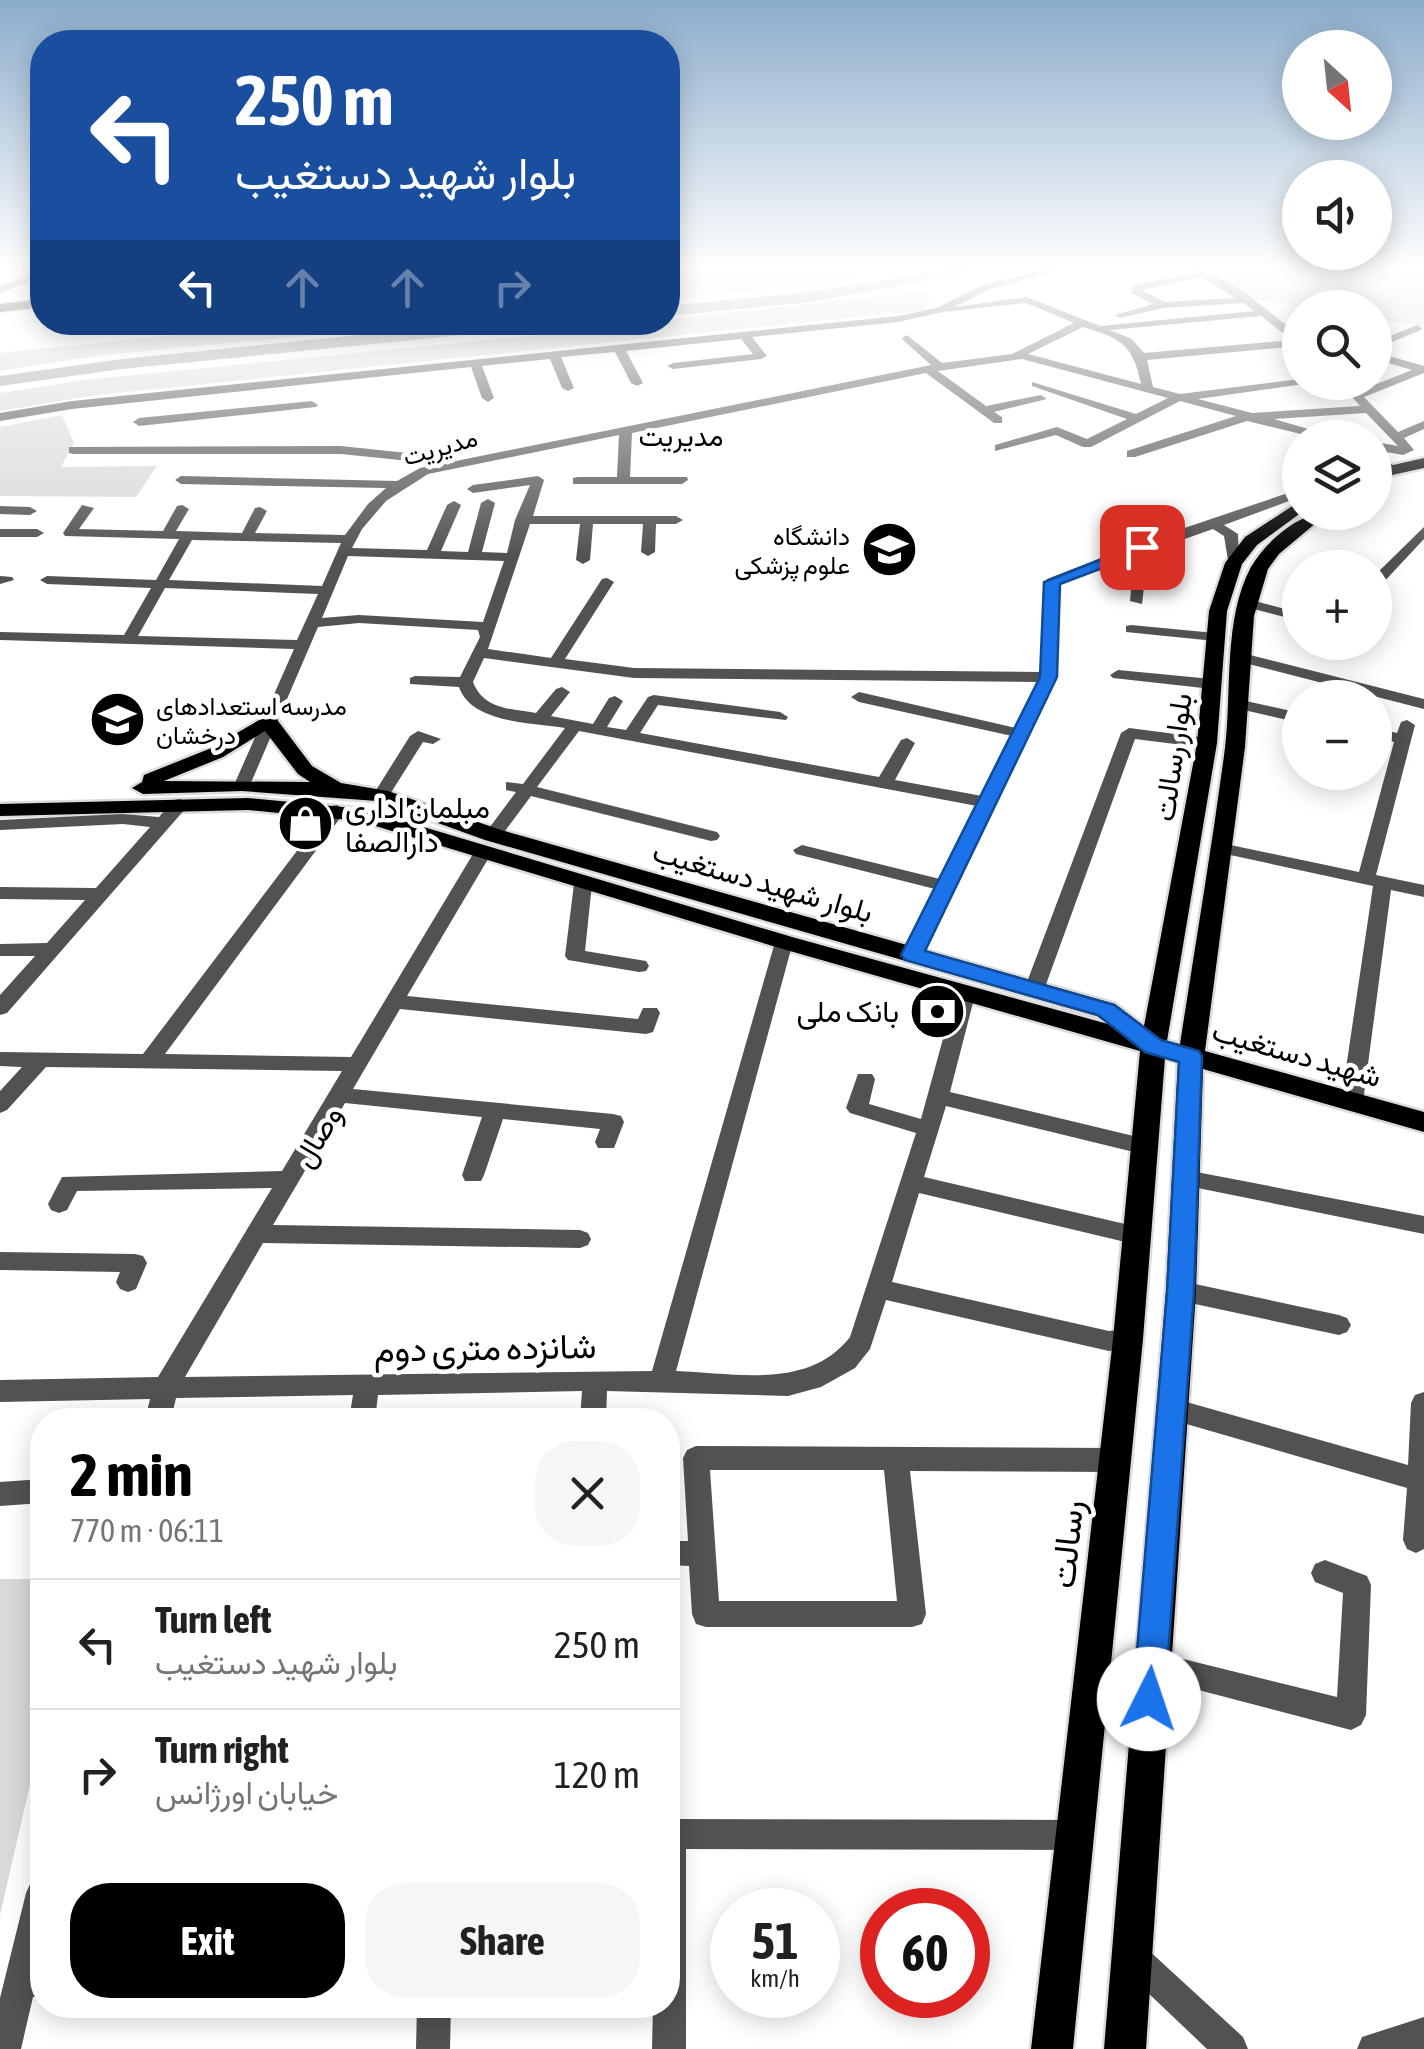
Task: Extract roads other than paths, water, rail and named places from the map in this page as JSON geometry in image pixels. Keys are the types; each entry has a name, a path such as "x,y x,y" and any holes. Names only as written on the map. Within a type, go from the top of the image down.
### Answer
{"main road":[{"path":"1392,464 1424,462"},
{"name":"بلوار رسالت","path":"1153,1046 1207,742 1218,612 1234,563 1251,541 1282,519"},
{"name":"بلوار رسالت","path":"1190,1056 1236,748 1246,610 1259,569 1273,550 1298,530"},
{"path":"1218,612 1246,610"},
{"path":"128,788 216,753 268,721 304,770 337,799"},
{"path":"1207,742 1236,748"},
{"name":"بلوار شهید دستغیب","path":"0,796 128,788 337,799 381,795 583,884 1153,1046"},
{"name":"بلوار شهید دستغیب","path":"0,810 81,803 180,804 238,794"},
{"name":"بلوار شهید دستغیب","path":"337,799 488,844 1106,1010 1153,1046"},
{"name":"شهید دستغیب","path":"1153,1046 1424,1122"},
{"name":"رسالت","path":"1052,2049 1128,1339 1153,1046"},
{"path":"1125,2049 1180,1292 1190,1056"},
{"path":"1128,1339 1174,1348"}],"street":[{"path":"0,418 72,405 449,366"},
{"path":"476,366 488,398"},
{"path":"559,366 568,388"},
{"path":"628,366 638,383"},
{"path":"932,366 998,420"},
{"name":"مدیریت","path":"238,794 346,546 368,510 395,484 456,462 950,366"},
{"name":"مدیریت","path":"1053,366 1282,426"},
{"path":"1142,366 1148,390"},
{"path":"1392,382 1424,370"},
{"path":"1036,384 1138,419"},
{"path":"999,448 1057,430 1087,444 1177,398 1282,384"},
{"path":"204,390 208,415"},
{"path":"984,410 1041,398"},
{"path":"1361,400 1411,447 1424,425"},
{"path":"139,422 312,405"},
{"path":"1130,454 1246,417 1370,408"},
{"path":"623,481 626,428"},
{"path":"73,450 342,450 456,462"},
{"path":"514,451 538,480"},
{"path":"181,480 395,484"},
{"path":"474,488 538,480"},
{"path":"538,480 481,653 465,682 470,696 486,709 985,802"},
{"path":"578,481 682,480"},
{"path":"912,955 1048,677 1052,582 1282,499"},
{"path":"474,556 488,504"},
{"path":"432,555 454,505"},
{"path":"87,508 70,533 246,537 432,555 513,557"},
{"path":"167,535 182,509"},
{"path":"0,510 30,511"},
{"path":"246,537 260,511"},
{"path":"522,520 676,520"},
{"path":"582,560 587,520"},
{"path":"648,552 650,520"},
{"path":"1200,527 1215,525 1231,534 1234,563"},
{"path":"1392,565 1424,531"},
{"path":"0,532 37,533"},
{"path":"129,639 188,536"},
{"path":"1137,601 1142,547"},
{"path":"47,580 326,590"},
{"path":"556,661 608,582"},
{"path":"1246,610 1282,614"},
{"path":"311,623 358,619 421,625 462,623 488,630"},
{"path":"1131,630 1215,638"},
{"path":"0,636 301,645"},
{"path":"481,653 634,673 1048,677"},
{"path":"1242,658 1424,704"},
{"path":"1118,676 1212,684"},
{"path":"415,681 465,682"},
{"path":"538,720 562,692"},
{"path":"859,697 1023,734"},
{"path":"630,736 654,700 780,717"},
{"path":"597,730 615,701"},
{"path":"1237,704 1282,714"},
{"name":"وصال","path":"161,1408 166,1386 342,1095 520,788 574,727"},
{"path":"1352,1102 1375,880 1404,732 1392,733"},
{"path":"1034,990 1130,733 1207,742"},
{"path":"381,795 418,736 433,739"},
{"path":"884,784 907,743"},
{"path":"520,788 710,836"},
{"path":"150,1059 337,799"},
{"path":"0,1008 180,804"},
{"path":"0,825 123,819 164,822"},
{"path":"1221,848 1424,890"},
{"path":"802,850 946,886"},
{"path":"583,884 575,956 639,966"},
{"path":"0,893 101,894"},
{"path":"661,1381 784,942"},
{"path":"0,950 52,950"},
{"path":"965,995 938,1098 876,1288 1109,1341 1128,1339"},
{"path":"397,1002 646,1027 650,1013"},
{"path":"0,1059 360,1064"},
{"path":"0,1105 40,1060"},
{"path":"865,1079 857,1108 926,1128"},
{"path":"342,1095 613,1122 606,1142"},
{"path":"938,1098 1146,1147"},
{"path":"473,1175 495,1111"},
{"path":"1186,1178 1424,1225"},
{"path":"59,1204 70,1183 291,1179"},
{"path":"910,1182 1138,1236"},
{"path":"257,1234 580,1239"},
{"path":"0,1261 134,1263 128,1282"},
{"name":"شانزده متری دوم","path":"0,1391 595,1380 805,1382 846,1360 861,1342 876,1288"},
{"path":"1180,1292 1339,1325"},
{"path":"594,1408 595,1380"},
{"path":"363,1408 366,1384"},
{"path":"1416,1540 1424,1402"},
{"path":"1170,1408 1420,1494"},
{"path":"896,1458 912,1614 706,1614 696,1458 896,1458 1115,1460"},
{"path":"0,1494 30,1492"},
{"path":"680,1553 701,1554"},
{"path":"1151,1665 1351,1715 1357,1585 1325,1573"},
{"path":"680,1834 1075,1834"},
{"path":"1132,1957 1231,2049"},
{"path":"4,2049 30,1986"},
{"path":"433,2049 434,2018"},
{"path":"670,2018 670,2049"},
{"path":"1374,2049 1424,2034"}],"waterway":[{"path":"0,381 110,366"}],"place":[{"name":"دانشگاه علوم پزشکی","path":"889,550"},
{"name":"مدرسه استعدادهای درخشان","path":"117,720"},
{"name":"مبلمان اداری دارالصفا","path":"306,824"},
{"name":"بانک ملی","path":"938,1011"}],"district":[{"name":"مدیریت","path":"681,436"}]}
